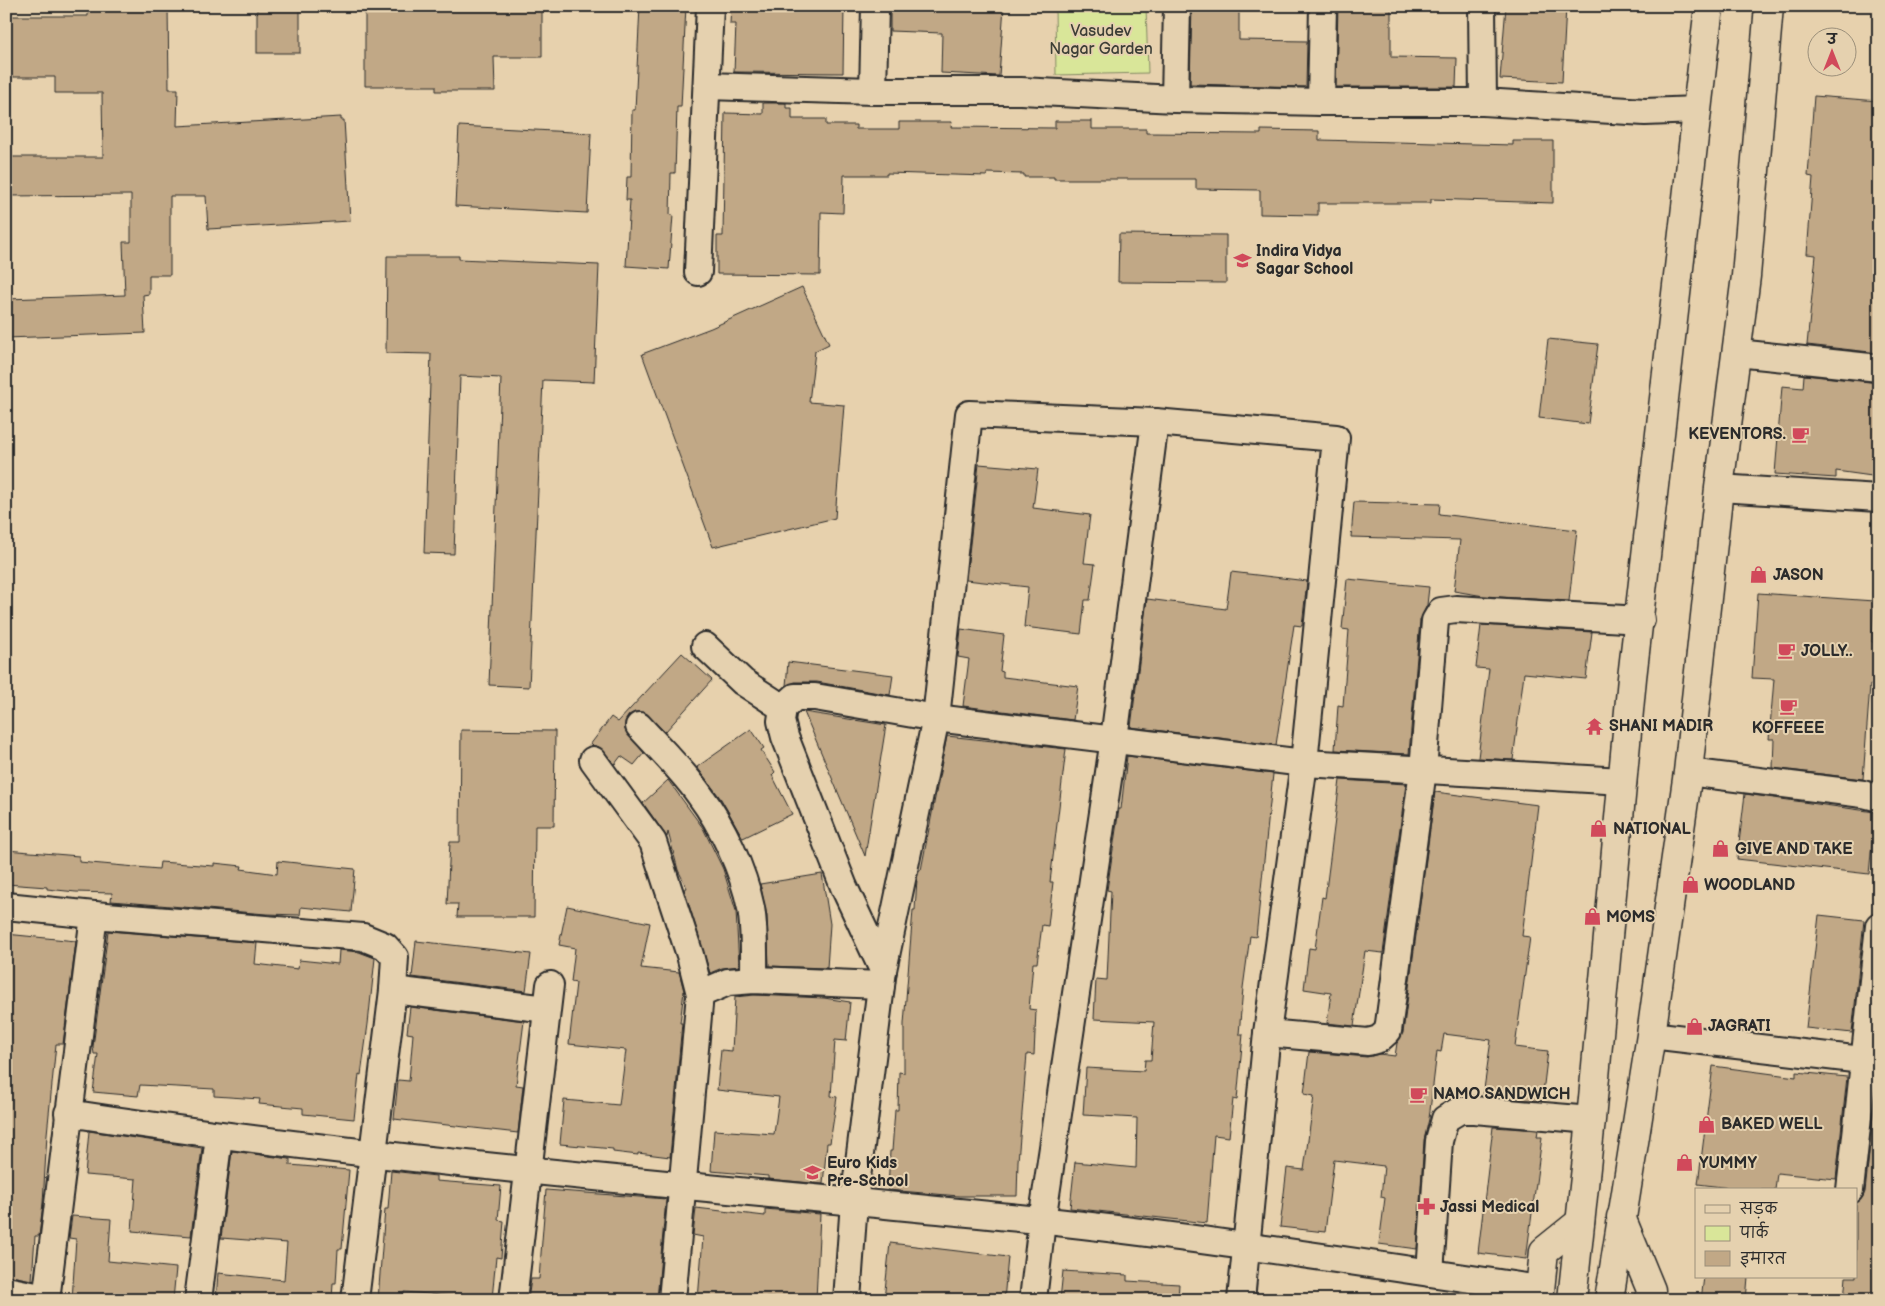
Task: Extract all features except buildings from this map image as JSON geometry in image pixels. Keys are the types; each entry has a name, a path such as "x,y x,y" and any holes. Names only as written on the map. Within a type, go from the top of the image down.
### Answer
{"main road":[{"path":"1572,1300 1591,1120 1632,678 1709,6"},
{"path":"1609,1300 1612,1270 1652,1035 1688,772 1719,488 1746,276 1769,6"},
{"path":"1621,1217 1651,1290 1650,1300"},
{"path":"1540,1294 1544,1250 1580,1222"}],"street":[{"path":"698,272 710,6"},
{"path":"872,92 875,6"},
{"path":"1175,99 1177,6"},
{"path":"1321,102 1323,6"},
{"path":"1482,6 1483,102"},
{"path":"707,86 872,92 1021,92 1175,99 1321,102 1483,102 1645,112 1697,110"},
{"path":"1737,353 1879,368"},
{"path":"847,1300 854,1202 882,977 936,718 969,414 1155,422 1336,438 1304,763 1266,1033 1241,1300"},
{"path":"1033,1300 1042,1221 1114,740 1155,422"},
{"path":"1719,488 1879,498"},
{"path":"1266,1033 1368,1042 1379,1039 1388,1031 1424,770 1435,621 1441,611 1456,609 1640,620"},
{"path":"705,646 743,682 783,708"},
{"path":"882,977 844,887 785,737 781,721 783,708 795,697 815,697 936,718 1304,763 1623,782"},
{"path":"639,726 700,794 730,850 744,884 750,908 754,933 754,980"},
{"path":"593,760 653,842 690,955 700,994 672,1300"},
{"path":"1688,772 1863,794 1879,798"},
{"path":"6,906 94,915 363,936 385,946 395,956 393,990 355,1300"},
{"path":"6,1290 46,1299 94,915"},
{"path":"1850,1188 1872,1062 1879,926"},
{"path":"700,994 728,982 882,977"},
{"path":"393,990 548,997 513,1300"},
{"path":"1652,1035 1872,1062"},
{"path":"1430,1273 1439,1141 1445,1119 1460,1110 1474,1110 1591,1120"},
{"path":"68,1113 219,1136 528,1172 683,1185 1042,1221 1247,1245 1430,1273 1540,1294"},
{"path":"198,1300 219,1136"}],"green space":[{"name":"Vasudev Nagar Garden","path":"1055,6 1146,6 1148,73 1056,75"}],"place":[{"name":"Indira Vidya Sagar School","path":"1242,260"},
{"name":"KEVENTORS.","path":"1800,434"},
{"name":"JASON","path":"1759,575"},
{"name":"JOLLY..","path":"1787,651"},
{"name":"KOFFEEE","path":"1788,706"},
{"name":"SHANI MADIR","path":"1595,726"},
{"name":"NATIONAL","path":"1599,829"},
{"name":"GIVE AND TAKE","path":"1721,849"},
{"name":"WOODLAND","path":"1690,885"},
{"name":"MOMS","path":"1592,917"},
{"name":"JAGRATI","path":"1694,1026"},
{"name":"NAMO SANDWICH","path":"1419,1094"},
{"name":"BAKED WELL","path":"1707,1124"},
{"name":"YUMMY","path":"1685,1163"},
{"name":"Euro Kids Pre-School","path":"813,1172"},
{"name":"Jassi Medical","path":"1426,1207"}]}
